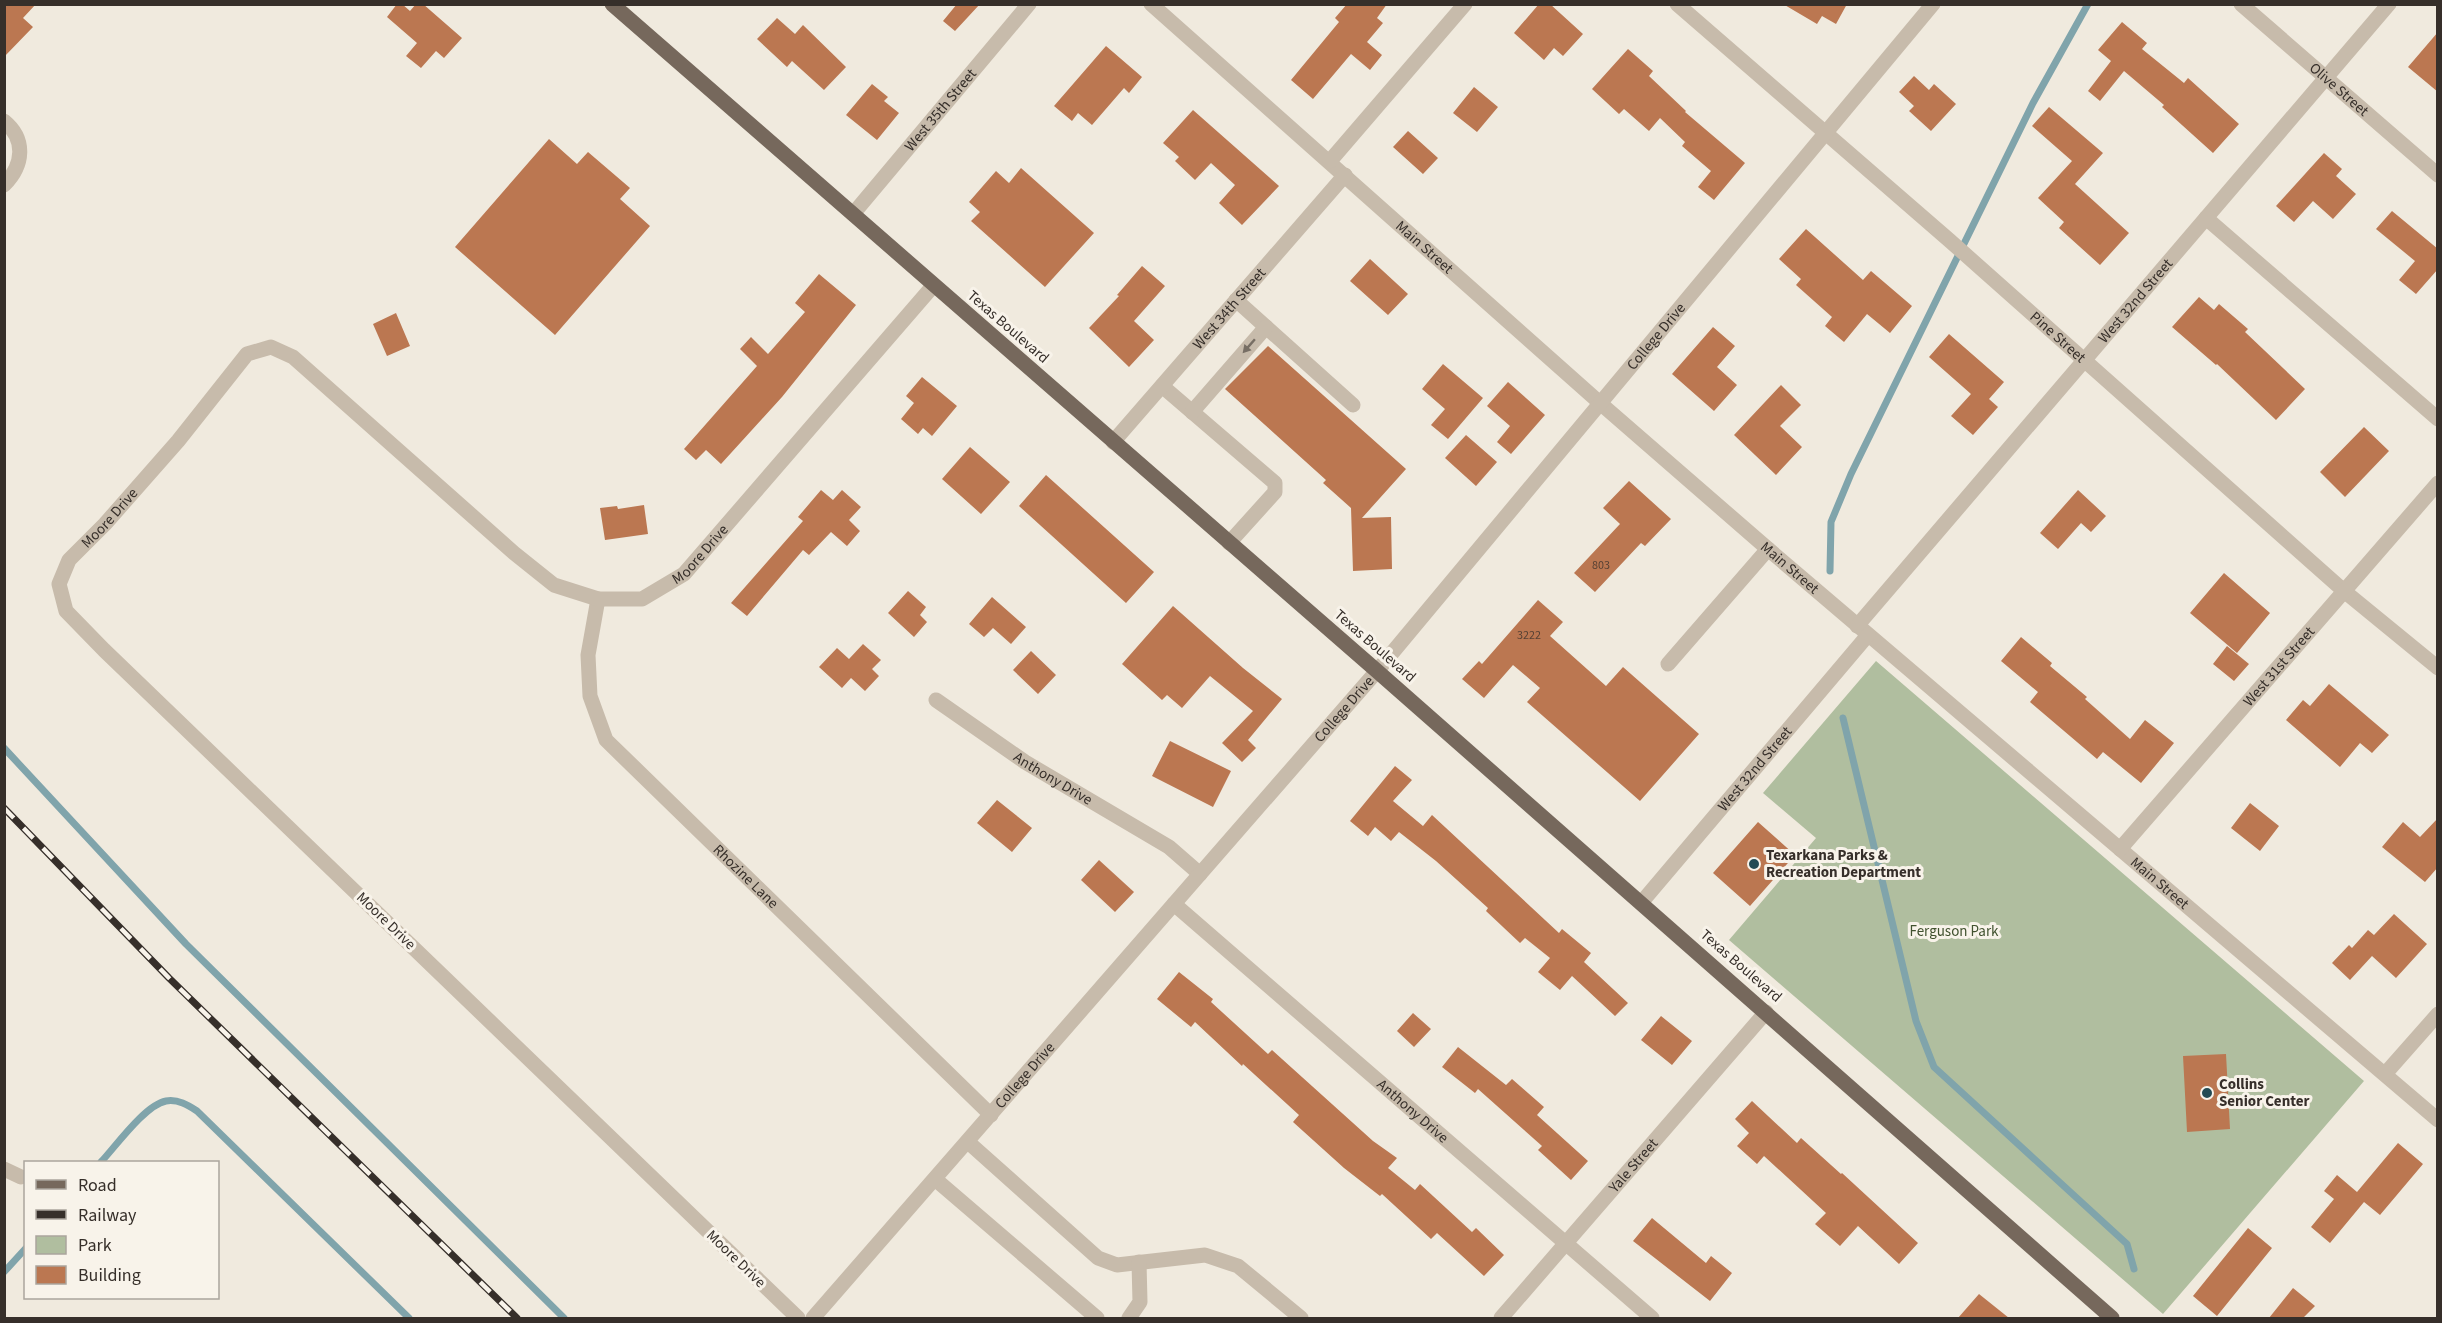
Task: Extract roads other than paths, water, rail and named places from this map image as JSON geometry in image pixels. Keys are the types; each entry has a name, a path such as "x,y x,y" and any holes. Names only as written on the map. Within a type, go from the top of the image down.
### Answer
{"main road":[{"name":"Texas Boulevard","path":"612,4 1377,671 2112,1318"}],"street":[{"name":"West 35th Street","path":"854,214 1029,4"},
{"name":"Main Street","path":"1151,4 1600,403 1862,631 2438,1119"},
{"path":"1330,161 1465,4"},
{"name":"Pine Street","path":"1677,4 1969,257 2344,591 2438,668"},
{"name":"College Drive","path":"813,1318 1377,671 1933,4"},
{"name":"Olive Street","path":"2241,4 2438,175"},
{"name":"West 32nd Street","path":"1641,903 2085,360 2389,4"},
{"path":"4,121 14,129 22,152 13,176 4,185"},
{"name":"West 34th Street","path":"1113,442 1345,175"},
{"path":"2206,218 2438,420"},
{"name":"Moore Drive","path":"798,1318 104,650 66,611 59,584 69,560 105,524 178,441 247,354 271,347 293,357 514,553 554,585 598,599 642,599 684,574 933,286"},
{"path":"1236,300 1353,405"},
{"path":"1192,412 1266,327"},
{"path":"1162,386 1275,483 1275,492 1229,543"},
{"name":"West 31st Street","path":"2120,849 2438,483"},
{"path":"1668,664 1768,549"},
{"name":"Rhozine Lane","path":"598,599 588,665 591,696 606,740 991,1115"},
{"name":"Anthony Drive","path":"936,700 1025,762 1169,847 1200,874"},
{"name":"Anthony Drive","path":"1174,904 1652,1318"},
{"name":"Yale Street","path":"1501,1318 1766,1012"},
{"path":"2385,1074 2438,1014"},
{"path":"968,1142 1098,1258 1117,1265 1204,1255 1238,1266 1301,1318"},
{"path":"4,1169 21,1177"},
{"path":"935,1179 1097,1318"},
{"path":"1129,1318 1140,1302 1139,1262"}],"waterway":[{"path":"1830,571 1831,522 1851,474 2033,103 2088,4"},
{"path":"1843,718 1916,1021 1934,1067 2127,1244 2134,1269"},
{"path":"4,748 186,944 564,1318"},
{"path":"102,1161 140,1118 158,1104 170,1101 186,1105 197,1111 409,1318"},
{"path":"4,1272 24,1250"}],"railway":[{"path":"4,808 169,978 517,1318"}],"place":[{"name":"Texarkana Parks & Recreation Department","path":"1754,864"},
{"name":"Collins Senior Center","path":"2207,1093"}],"park label":[{"name":"Ferguson Park","path":"1954,931"}]}
